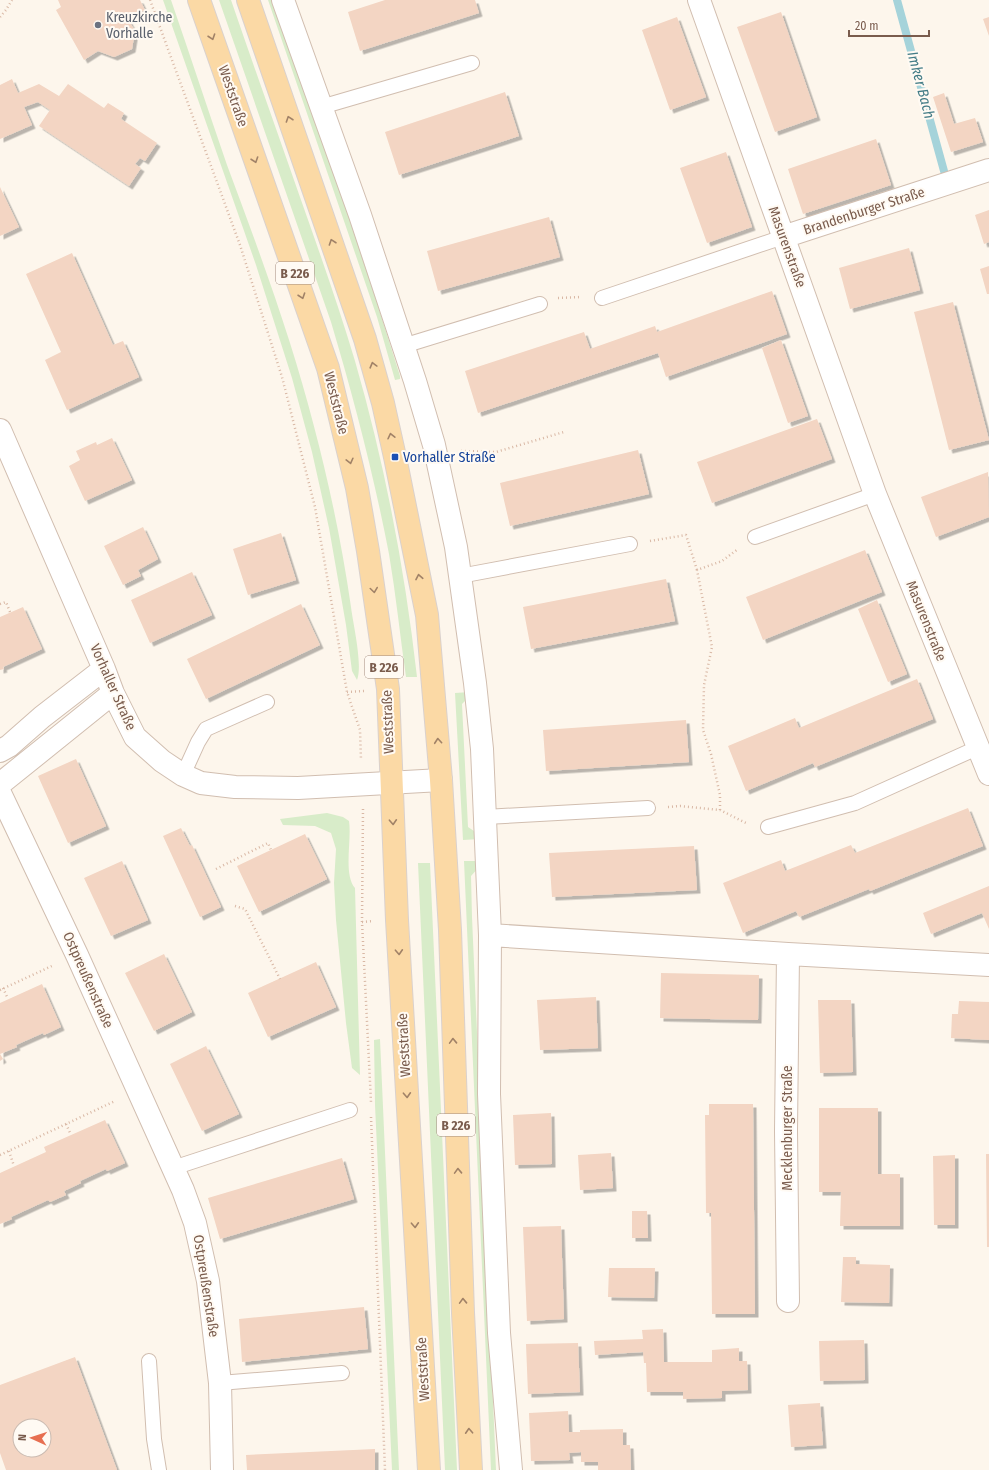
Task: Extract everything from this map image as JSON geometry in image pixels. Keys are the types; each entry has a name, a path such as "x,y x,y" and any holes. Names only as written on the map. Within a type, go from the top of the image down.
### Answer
{"main road":[{"name":"Weststraße","path":"199,0 328,368 357,488 368,552 388,689 397,920 429,1470"},
{"name":"B 226","path":"248,0 363,332 383,403 427,615 441,780 450,930 463,1313 471,1470"}],"street":[{"path":"283,0 360,215 403,346 436,456 456,547 475,683 482,749 490,935 489,1102 499,1333 511,1470"},
{"name":"Masurenstraße","path":"699,0 875,494 977,748 989,774"},
{"name":"Brandenburger Straße","path":"784,237 989,170"},
{"name":"Vorhaller Straße","path":"0,430 113,692 135,737 162,761 183,775 201,783 235,787 298,788 441,780"},
{"path":"0,751 9,746 42,717 104,669"},
{"path":"0,784 113,692"},
{"name":"Ostpreußenstraße","path":"0,793 77,954 173,1168 195,1223 208,1282 220,1384 222,1470"},
{"path":"490,935 989,965"},
{"name":"Mecklenburger Straße","path":"788,954 786,1131 788,1301"}],"lane":[{"path":"321,107 472,63"},
{"name":"Brandenburger Straße","path":"602,298 784,237"},
{"path":"403,346 540,304"},
{"path":"755,537 875,494"},
{"path":"460,576 630,544"},
{"path":"183,775 198,742 206,729 267,702"},
{"path":"768,827 855,803 977,748"},
{"path":"485,817 648,808"},
{"path":"173,1168 350,1110"},
{"path":"149,1361 154,1439 159,1470"},
{"path":"220,1384 342,1373"}],"path":[{"path":"0,16 12,0"},
{"path":"150,0 240,245 282,377 315,507 347,692 360,730 364,830 362,922 371,1105"},
{"path":"540,304 557,298 583,296 602,298"},
{"path":"436,456 456,451 496,452 564,432"},
{"path":"630,544 686,535 697,570 712,647 704,685 703,730 713,761 720,795 720,810"},
{"path":"697,570 722,561 755,537"},
{"path":"0,604 6,602 10,612"},
{"path":"347,692 367,691"},
{"path":"648,808 680,806 720,810 751,826 768,827"},
{"path":"216,869 268,843 271,850"},
{"path":"235,906 245,909 280,979"},
{"path":"362,922 373,922"},
{"path":"8,999 2,989 77,954"},
{"path":"0,1155 137,1090"},
{"path":"371,1113 385,1470"},
{"path":"66,1124 70,1136"},
{"path":"9,1151 14,1166"}],"green space":[{"path":"163,0 171,0 227,165 252,231 300,375 326,474 340,540 357,644 359,673 357,680 352,671 346,625 329,528 312,452 292,378 256,265"},
{"path":"219,0 231,0 329,280 355,361 376,439 393,518 417,677 406,677 389,554 377,496 356,409 331,322"},
{"path":"268,0 274,0 362,255 400,379 395,380 377,317"},
{"path":"470,692 470,696 462,704 468,827 477,833 480,839 463,840 455,693"},
{"path":"327,813 343,817 349,821 349,874 351,882 355,888 360,1075 352,1068 346,1023 336,920 334,883 336,849 331,833 315,826 283,825 280,819"},
{"path":"464,861 479,861 480,866 471,876 472,917 496,1470 491,1470"},
{"path":"418,863 430,863 457,1470 445,1470"},
{"path":"380,1039 399,1470 392,1470 375,1105 374,1040"}],"building":[{"name":"Kreuzkirche Vorhalle","path":"58,0 140,0 145,10 128,19 135,31 132,49 114,57 98,51 84,60 56,10 61,7"},
{"path":"385,0 475,0 479,13 360,51 348,12"},
{"path":"781,12 817,117 775,132 737,27"},
{"path":"677,17 706,97 670,110 642,30"},
{"path":"989,17 989,36 983,19"},
{"path":"12,79 18,93 39,84 59,96 68,84 104,108 108,103 124,113 121,119 157,143 145,161 140,158 135,164 141,168 129,186 39,126 50,110 38,102 24,107 32,125 0,139 0,85"},
{"path":"505,92 519,136 399,175 385,132"},
{"path":"944,93 954,124 975,118 983,142 951,152 933,97"},
{"path":"876,139 891,185 803,214 788,169"},
{"path":"726,152 752,227 707,243 680,168"},
{"path":"0,187 19,227 0,236"},
{"path":"989,210 989,242 984,244 975,215"},
{"path":"549,217 560,257 438,291 427,251"},
{"path":"909,248 920,290 850,309 839,268"},
{"path":"72,253 113,345 123,341 139,377 67,410 45,360 61,352 26,274"},
{"path":"989,266 989,294 987,294 980,269"},
{"path":"772,291 787,334 666,377 658,353 478,413 465,371 584,332 590,349 655,326 657,332"},
{"path":"953,302 989,440 949,450 914,312"},
{"path":"781,340 808,416 788,423 762,348"},
{"path":"817,419 832,459 712,503 697,462"},
{"path":"112,438 132,480 85,501 69,466 80,460 76,451 96,442 97,445"},
{"path":"638,450 649,494 510,526 500,483"},
{"path":"988,472 989,517 936,537 921,497"},
{"path":"143,527 158,559 138,570 141,576 123,585 104,546"},
{"path":"281,533 296,580 248,595 233,549"},
{"path":"865,550 882,592 763,640 746,597"},
{"path":"192,572 212,615 150,643 131,600"},
{"path":"666,579 675,621 531,649 523,607"},
{"path":"877,600 907,674 888,682 858,609"},
{"path":"301,604 320,645 206,699 187,659"},
{"path":"23,607 42,649 3,667 4,669 0,670 0,617"},
{"path":"917,679 933,719 815,767 813,763 746,791 728,746 795,718 799,728"},
{"path":"686,720 689,762 546,771 543,730"},
{"path":"76,759 106,826 68,843 38,776"},
{"path":"968,808 983,846 870,891 869,889 799,917 796,911 743,933 723,883 781,860 785,871 851,845 855,853"},
{"path":"181,828 190,846 192,845 221,907 200,917 163,836"},
{"path":"305,834 327,879 259,912 237,866"},
{"path":"694,846 697,890 552,897 549,853"},
{"path":"122,861 148,920 111,936 84,878"},
{"path":"989,886 989,929 982,913 931,934 923,913"},
{"path":"164,954 192,1012 154,1031 125,973"},
{"path":"316,962 336,1007 268,1037 248,993"},
{"path":"661,973 759,975 758,1020 660,1018"},
{"path":"42,984 61,1027 44,1035 43,1033 0,1054 0,1003"},
{"path":"596,997 598,1048 540,1050 537,1000"},
{"path":"818,1000 851,1000 853,1072 820,1073"},
{"path":"959,1001 989,1002 989,1040 951,1038 952,1014 958,1014"},
{"path":"206,1046 239,1114 202,1131 170,1064"},
{"path":"0,1054 3,1059 0,1061"},
{"path":"709,1104 753,1104 755,1314 712,1314 711,1213 706,1213 705,1115 709,1115"},
{"path":"819,1108 878,1108 878,1174 900,1174 900,1226 840,1226 841,1192 819,1192"},
{"path":"551,1113 552,1164 515,1165 513,1115"},
{"path":"105,1120 125,1163 107,1171 106,1169 80,1181 81,1183 64,1191 66,1195 50,1202 48,1200 11,1217 12,1219 0,1224 0,1173 46,1152 44,1147"},
{"path":"611,1153 613,1188 580,1190 578,1155"},
{"path":"986,1154 989,1154 989,1247 987,1247"},
{"path":"955,1155 955,1225 934,1225 933,1156"},
{"path":"342,1158 354,1199 220,1239 208,1198"},
{"path":"632,1211 647,1211 648,1238 632,1238"},
{"path":"561,1226 564,1319 527,1321 523,1227"},
{"path":"843,1257 856,1257 856,1264 890,1265 889,1303 841,1302"},
{"path":"609,1268 655,1268 654,1298 608,1297"},
{"path":"364,1307 368,1349 242,1362 239,1319"},
{"path":"663,1329 664,1362 712,1362 712,1350 739,1348 739,1361 747,1361 748,1390 722,1391 722,1398 683,1399 683,1392 647,1392 646,1363 644,1363 643,1352 595,1355 594,1341 643,1339 642,1330"},
{"path":"864,1340 865,1380 820,1381 819,1341"},
{"path":"578,1343 580,1392 528,1394 526,1344"},
{"path":"75,1357 117,1470 6,1470 0,1453 0,1385"},
{"path":"820,1403 823,1445 791,1447 788,1405"},
{"path":"568,1411 569,1432 580,1432 580,1430 623,1429 623,1445 630,1445 631,1470 598,1470 598,1462 581,1462 581,1452 569,1453 570,1460 531,1461 529,1413"},
{"path":"375,1449 375,1470 247,1470 246,1455"}],"waterway":[{"name":"Imker Bach","path":"897,0 944,171"}],"place":[{"name":"Kreuzkirche Vorhalle","path":"98,25"},
{"name":"Vorhaller Straße","path":"395,457"}]}
